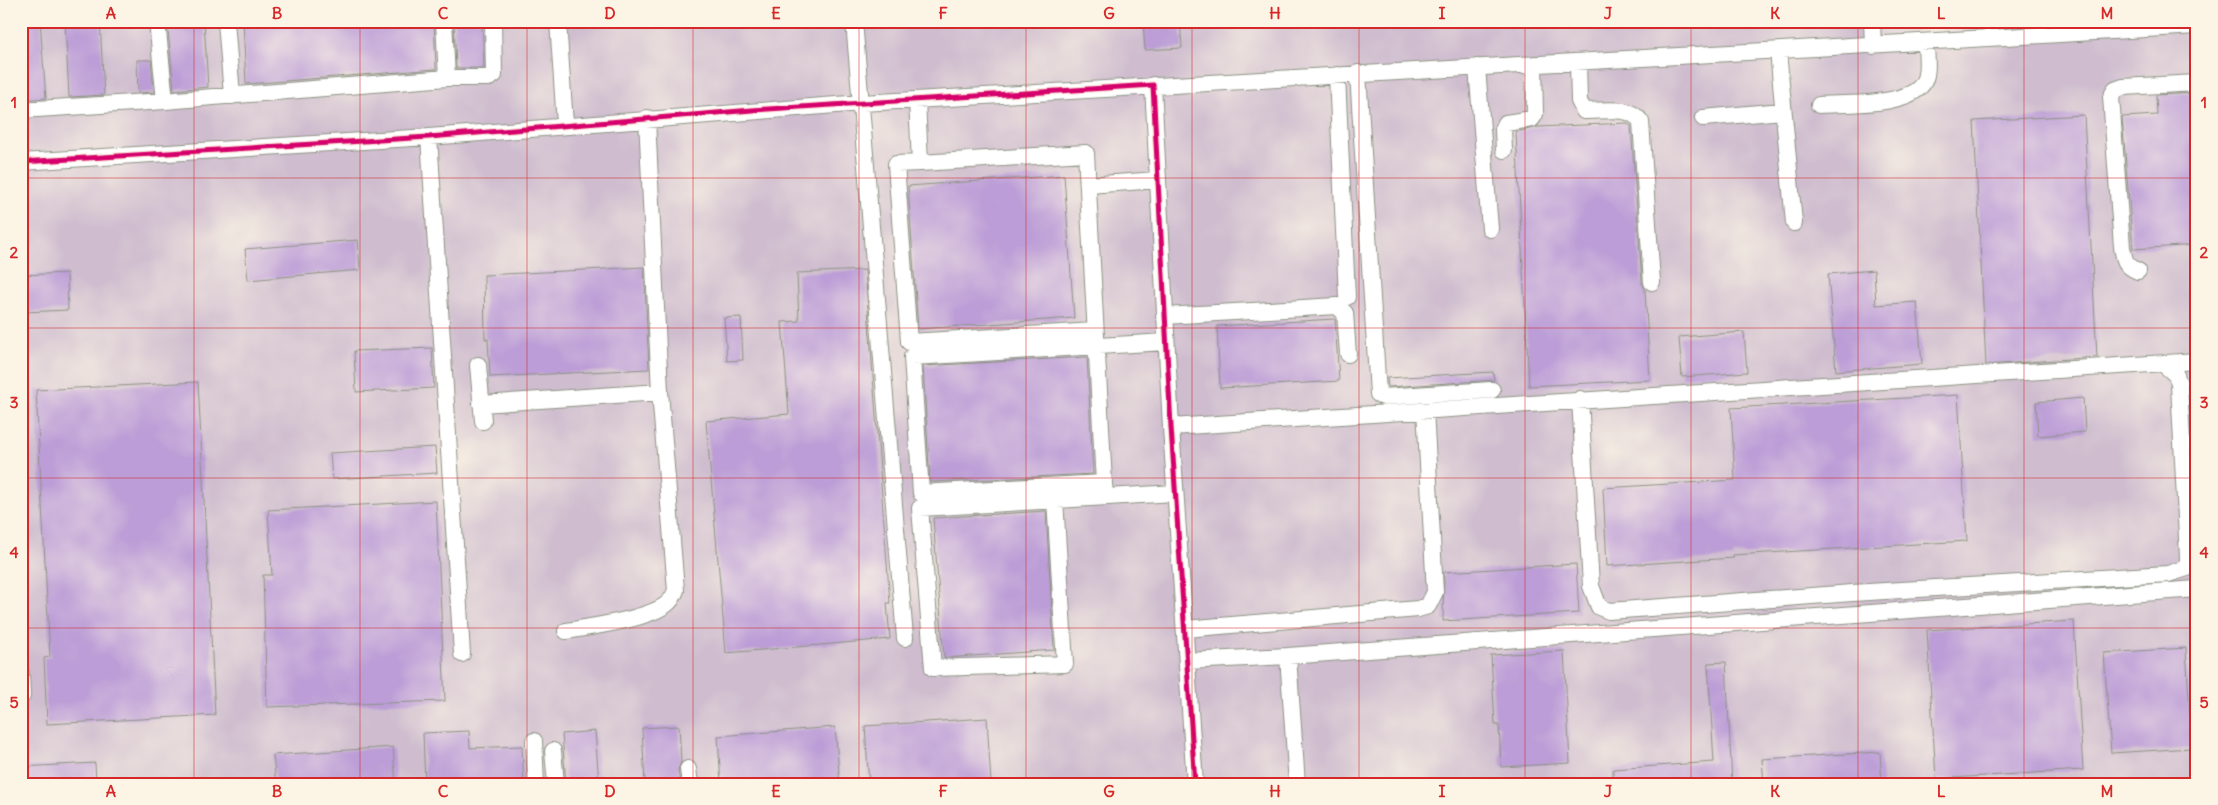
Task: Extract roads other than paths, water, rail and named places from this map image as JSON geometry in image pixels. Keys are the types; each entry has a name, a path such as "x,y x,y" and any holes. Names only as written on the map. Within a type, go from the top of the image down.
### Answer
{"street":[{"path":"157,21 165,101"},
{"path":"226,21 232,96"},
{"path":"444,21 446,78"},
{"path":"21,110 232,96 446,78 489,78 494,75 493,21"},
{"path":"558,21 565,125"},
{"path":"854,21 904,638"},
{"path":"1872,21 1873,46"},
{"path":"21,162 429,137 647,118 862,103 1153,85 1926,43 2121,26 2197,26"},
{"path":"1819,105 1886,100 1913,94 1924,83 1926,75 1926,43"},
{"path":"1778,51 1794,224"},
{"path":"1578,62 1579,100 1584,111 1628,111 1637,116 1641,122 1652,282"},
{"path":"1504,150 1503,129 1506,124 1532,119 1535,114 1534,64"},
{"path":"1477,67 1490,229"},
{"path":"1358,74 1378,394 1383,397 1492,390"},
{"path":"1337,75 1347,297"},
{"path":"2138,271 2130,268 2125,262 2122,247 2111,97 2115,90 2123,87 2197,83"},
{"path":"1153,85 1164,316 1195,784"},
{"path":"917,100 920,163"},
{"path":"1703,118 1783,112"},
{"path":"566,632 628,619 667,605 673,598 676,585 660,392 647,118"},
{"path":"429,137 462,654"},
{"path":"1105,490 1096,338 1086,153 896,164 909,342 1096,338 1166,342"},
{"path":"1088,185 1157,180"},
{"path":"1164,316 1337,306 1345,313 1348,354"},
{"path":"1096,338 912,357 922,493 1105,490 1175,493"},
{"path":"1171,426 2197,361"},
{"path":"1580,399 1590,586 1599,607 1609,611 1852,593 2168,574 2192,567 2188,557 2179,384 2176,375 2163,364"},
{"path":"478,365 483,421"},
{"path":"481,404 660,392"},
{"path":"1185,629 1418,609 1428,606 1435,592 1426,409"},
{"path":"1055,500 1065,664 933,668 920,508 1055,500 1105,490"},
{"path":"1187,661 1288,656 2197,589"},
{"path":"1288,656 1297,784"},
{"path":"21,673 22,696"},
{"path":"534,741 536,784"},
{"path":"553,751 556,784"}]}
